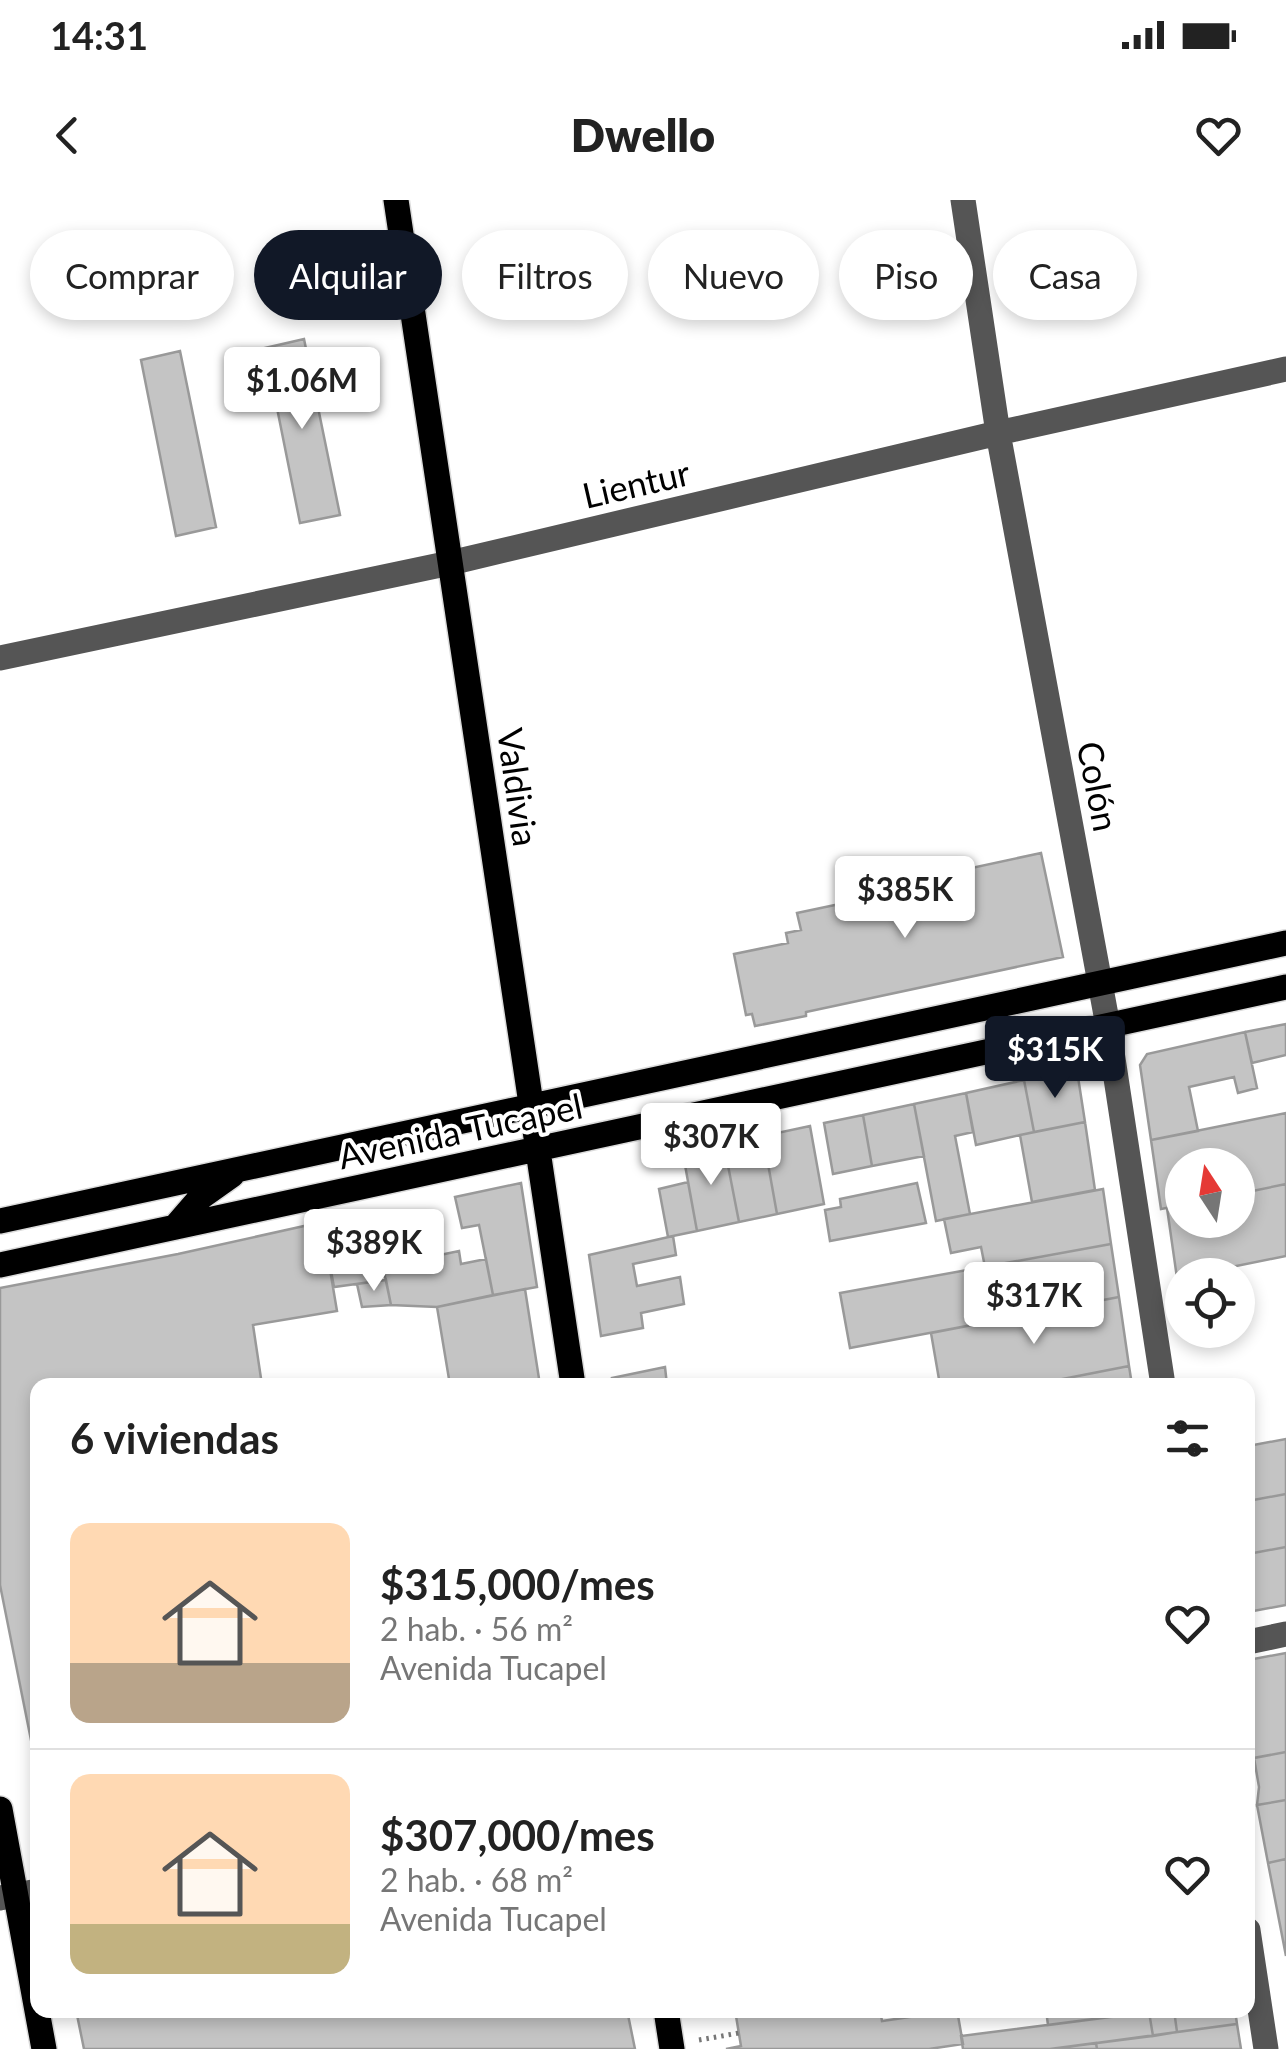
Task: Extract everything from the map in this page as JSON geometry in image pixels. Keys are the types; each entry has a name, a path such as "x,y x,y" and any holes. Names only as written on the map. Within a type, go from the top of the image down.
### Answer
{"main road":[{"name":"Valdivia","path":"396,200 572,1378"},
{"name":"Avenida Tucapel","path":"0,1220 1286,943"},
{"name":"Avenida Tucapel","path":"0,1265 1286,987"},
{"path":"175,1227 200,1198 245,1168"},
{"path":"0,1810 30,1966"},
{"path":"39,2018 44,2049"},
{"path":"667,2018 672,2047"}],"street":[{"name":"Colón","path":"963,200 998,433 1108,1026 1162,1378"},
{"name":"Lientur","path":"0,658 450,564 998,433 1286,369"},
{"path":"1255,1641 1286,1634"},
{"path":"1255,1976 1266,2049"}],"path":[{"path":"672,2047 739,2033"}],"building":[{"path":"304,339 340,515 300,523 265,348"},
{"path":"180,351 216,527 176,536 141,360"},
{"path":"1041,853 1063,957 755,1026 752,1014 746,1015 734,954 788,943 786,933 801,930 797,913 911,889 911,881"},
{"path":"1286,1024 1286,1055 1252,1063 1245,1032"},
{"path":"1245,1032 1257,1088 1238,1093 1234,1077 1189,1087 1198,1131 1151,1140 1140,1065 1147,1054"},
{"path":"1070,1070 1078,1077 1085,1122 1034,1132 1024,1080"},
{"path":"1024,1080 1034,1132 976,1145 966,1093"},
{"path":"966,1093 973,1132 955,1136 970,1214 936,1221 914,1104"},
{"path":"914,1104 924,1156 872,1166 863,1115"},
{"path":"1286,1113 1286,1184 1255,1190 1255,1148 1165,1148 1165,1208 1161,1209 1151,1140"},
{"path":"863,1115 872,1166 833,1174 824,1123"},
{"path":"1085,1122 1095,1190 1032,1202 1020,1135"},
{"path":"810,1126 824,1204 777,1214 763,1136"},
{"path":"763,1136 777,1214 739,1222 724,1145"},
{"path":"724,1145 739,1222 697,1231 683,1154"},
{"path":"688,1182 697,1231 668,1237 659,1189"},
{"path":"521,1183 537,1287 493,1295 479,1225 462,1228 455,1197"},
{"path":"917,1183 926,1223 830,1241 825,1210 841,1207 840,1199"},
{"path":"1286,1184 1286,1256 1255,1262 1255,1258 1174,1258 1171,1238 1255,1238 1255,1190"},
{"path":"1103,1189 1111,1244 985,1267 981,1247 951,1253 944,1219"},
{"path":"322,1222 337,1311 253,1325 261,1378 30,1378 30,1735 0,1585 0,1288"},
{"path":"365,1225 378,1281 334,1287 324,1234"},
{"path":"673,1236 676,1255 633,1264 637,1286 680,1277 684,1304 641,1313 643,1328 601,1336 589,1255"},
{"path":"1111,1244 1119,1297 850,1348 840,1293"},
{"path":"459,1251 461,1264 486,1259 493,1295 437,1307 391,1305 383,1267"},
{"path":"386,1280 391,1305 362,1307 357,1284"},
{"path":"525,1289 539,1378 449,1378 437,1307"},
{"path":"1119,1297 1129,1366 1068,1378 939,1378 931,1333"},
{"path":"1129,1366 1131,1378 1068,1378"},
{"path":"665,1367 666,1378 612,1378"},
{"path":"1286,1439 1286,1494 1255,1500 1255,1445"},
{"path":"1286,1494 1286,1547 1255,1553 1255,1500"},
{"path":"1286,1547 1286,1605 1255,1611 1255,1553"},
{"path":"1286,1653 1286,1752 1255,1758 1255,1659"},
{"path":"1286,1752 1286,1800 1257,1805 1255,1758"},
{"path":"1286,1800 1286,1859 1268,1863 1257,1805"},
{"path":"1286,1859 1286,1956 1268,1863"},
{"path":"78,2018 629,2018 635,2049 84,2049"},
{"path":"736,2018 958,2018 963,2044 929,2049 726,2049 741,2046"},
{"path":"1047,2018 1102,2018 1048,2025"},
{"path":"1102,2018 1150,2018 1153,2036 1050,2049 963,2049 961,2036"},
{"path":"1150,2018 1175,2018 1177,2032 1153,2036"},
{"path":"1175,2018 1236,2018 1237,2024 1177,2032"},
{"path":"1237,2024 1241,2049 1097,2049 1096,2043"},
{"path":"1096,2043 1097,2049 1050,2049"}]}
